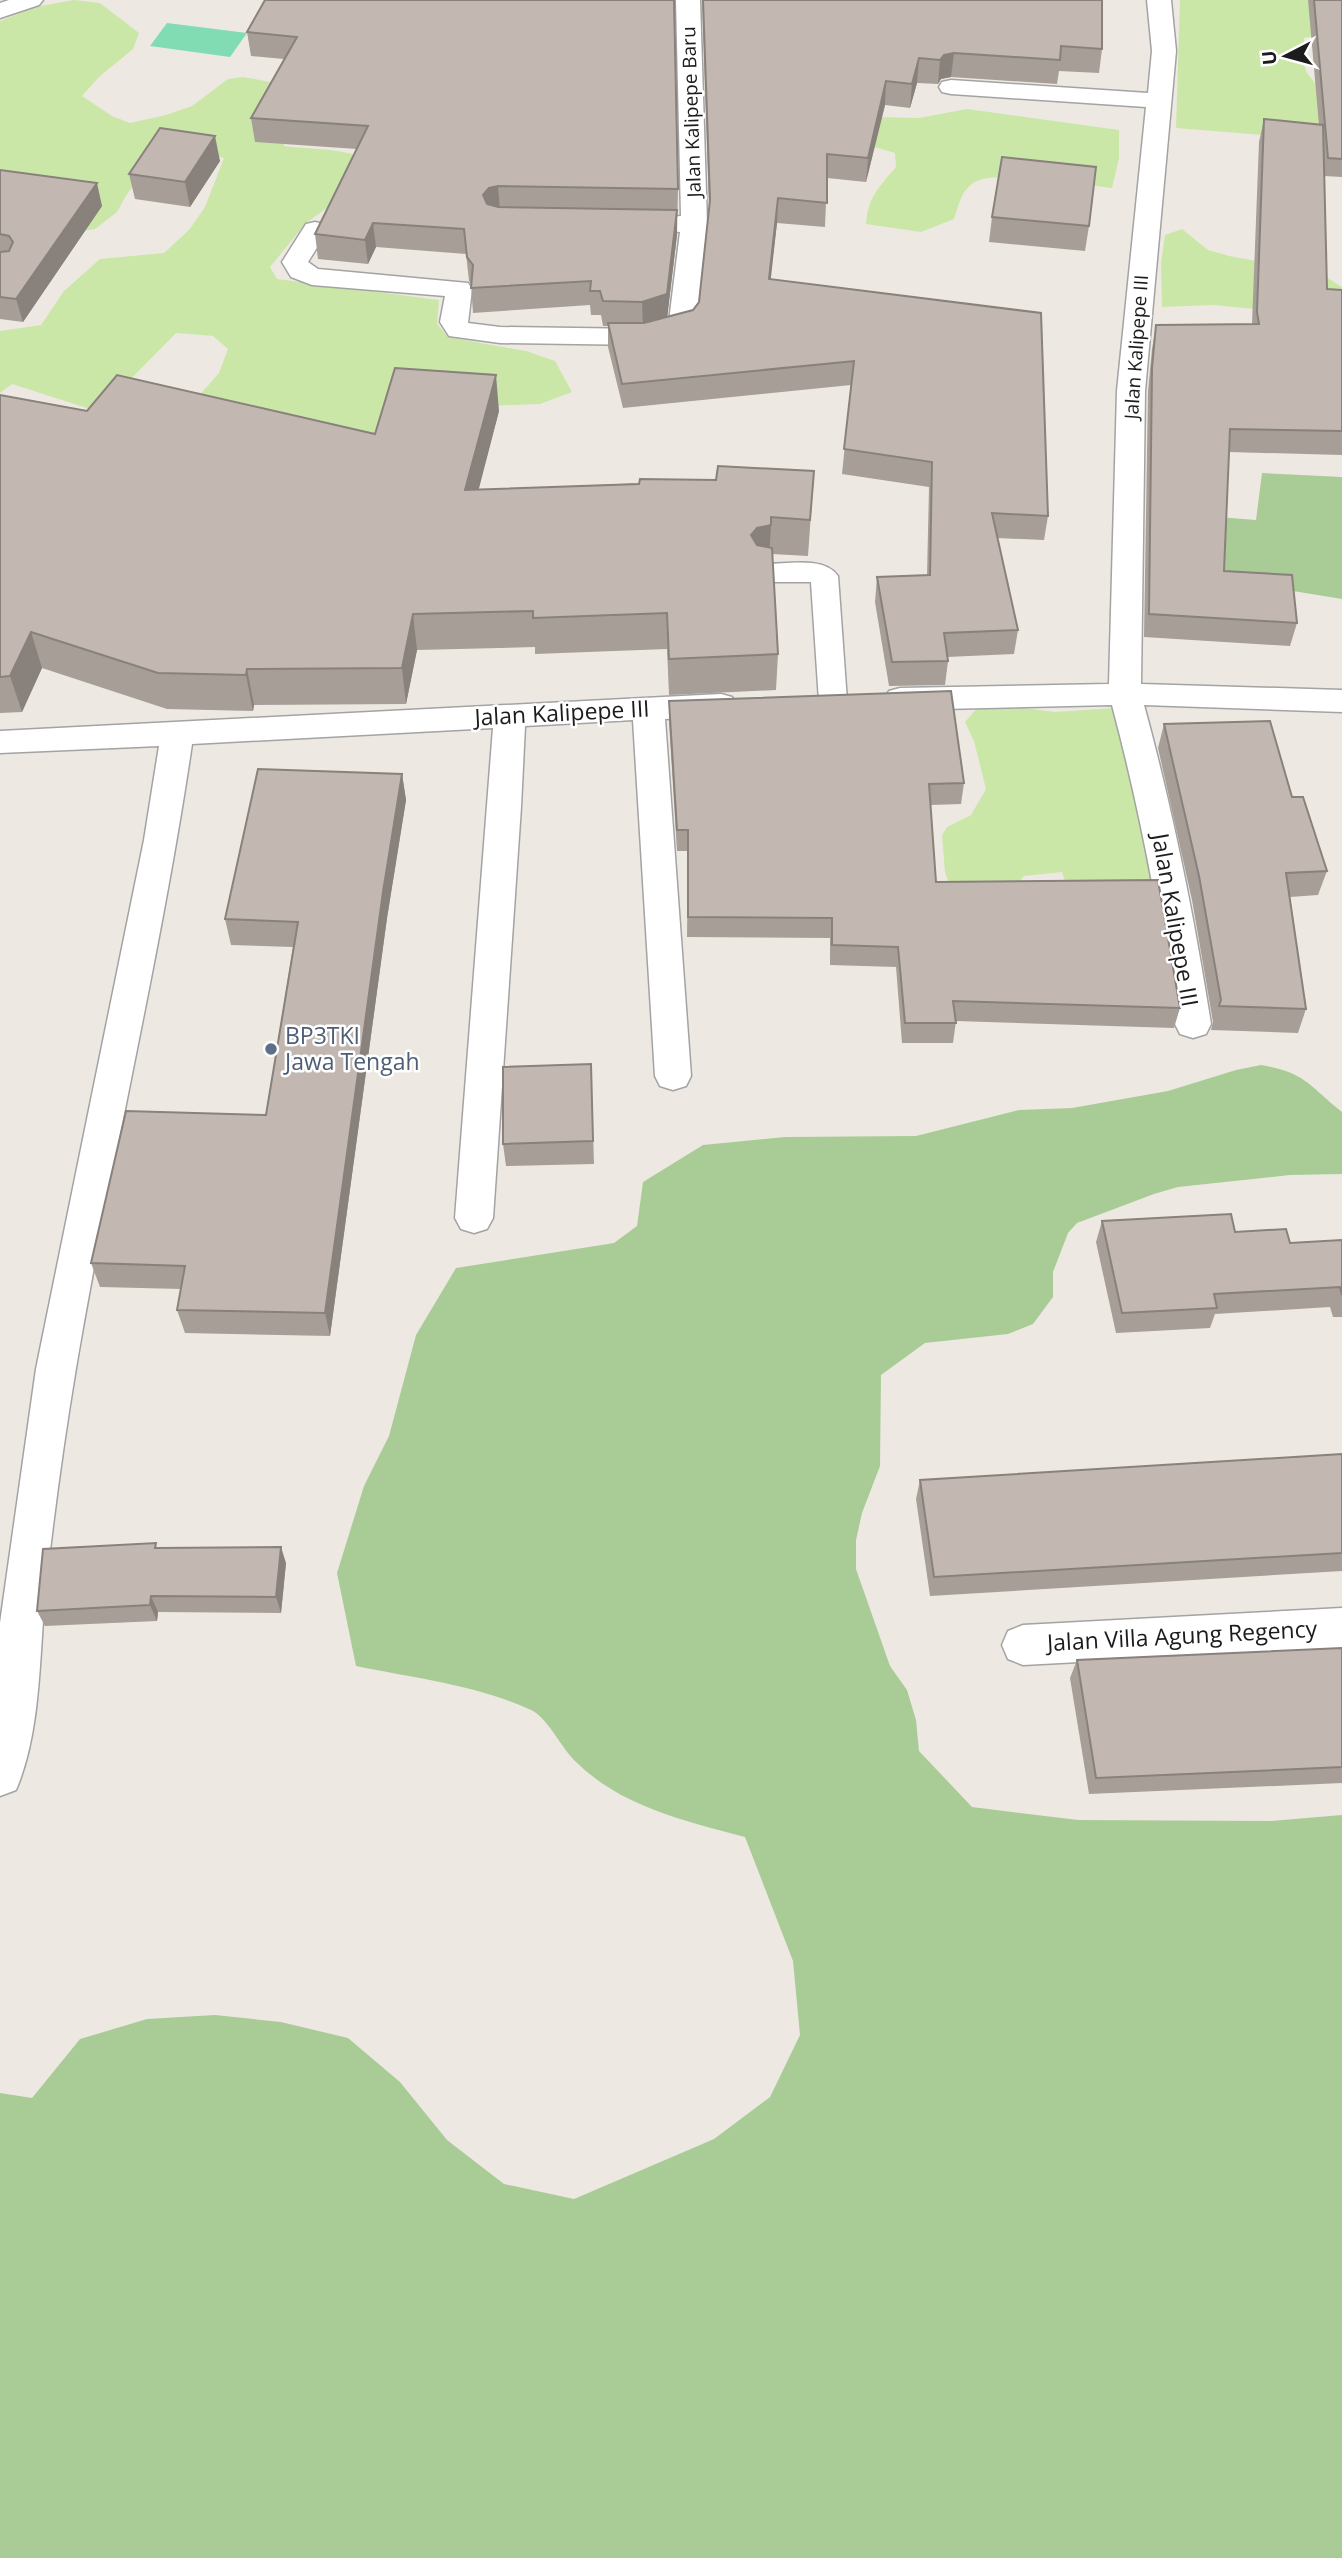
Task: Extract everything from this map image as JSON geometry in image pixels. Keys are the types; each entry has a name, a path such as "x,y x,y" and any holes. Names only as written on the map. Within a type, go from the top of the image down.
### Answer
{"street":[{"path":"0,11 31,0"},
{"name":"Jalan Kalipepe Baru","path":"315,230 295,262 300,271 312,277 459,289 454,322 459,330 470,333 644,337 682,326 694,224 688,0"},
{"name":"Jalan Kalipepe III","path":"1159,0 1164,51 1131,391 1125,694 1153,800 1178,922 1193,1024"},
{"path":"951,87 1159,101"},
{"name":"Jalan Kalipepe Baru","path":"638,223 694,224"},
{"path":"843,700 1125,694 1342,701"},
{"name":"Jalan Kalipepe III","path":"0,742 177,736 290,726 753,704"},
{"path":"648,709 673,1076"},
{"path":"474,1218 505,807 509,716"},
{"path":"0,1775 13,1710 25,1584 56,1369 161,840 177,736"},
{"name":"Jalan Villa Agung Regency","path":"1023,1645 1342,1628"}],"lane":[{"path":"766,573 820,573 824,576 843,700"}],"green space":[{"path":"74,0 100,3 139,33 133,49 99,77 82,96 112,116 130,123 166,115 192,106 228,79 243,77 287,85 284,146 352,154 354,170 340,192 327,208 306,223 270,267 277,279 439,300 437,324 448,337 526,351 555,361 572,392 540,404 484,406 393,400 381,412 373,437 197,398 219,373 228,349 213,336 176,333 115,395 93,410 12,384 0,393 0,331 41,325 64,291 100,259 164,253 189,230 205,207 224,158 188,151 143,174 117,212 95,229 54,236 0,185 0,21 35,7"},
{"path":"1180,0 1320,0 1318,35 1304,38 1302,59 1307,73 1319,88 1335,141 1176,128"},
{"path":"167,23 247,33 230,57 150,46"},
{"path":"967,109 1119,130 1119,158 1112,188 1020,177 986,178 967,189 954,219 921,232 866,224 872,199 896,167 895,153 868,145 879,117 919,118"},
{"path":"1182,229 1208,250 1318,272 1342,287 1342,304 1277,311 1213,305 1162,307 1161,263 1165,235"},
{"path":"1262,473 1342,477 1342,599 1293,591 1225,585 1156,512 1256,520"},
{"path":"994,704 1055,712 1129,707 1163,912 1067,887 1062,872 1024,876 1018,883 953,895 945,872 942,835 947,827 971,815 986,789 974,741 965,722 978,707"},
{"path":"1261,1065 1298,1077 1342,1112 1342,1174 1290,1175 1178,1187 1077,1223 1068,1233 1053,1272 1053,1297 1033,1324 1008,1334 925,1343 881,1375 880,1466 862,1513 856,1540 856,1569 890,1666 907,1690 916,1720 919,1751 972,1807 1078,1820 1271,1821 1342,1815 1342,2558 0,2558 0,2093 32,2098 80,2039 147,2019 215,2015 281,2022 348,2038 400,2082 447,2140 504,2184 574,2199 714,2139 770,2097 800,2035 793,1961 745,1837 677,1818 613,1790 576,1762 543,1719 531,1710 467,1688 356,1666 337,1573 364,1486 389,1436 416,1335 456,1268 614,1243 637,1226 643,1182 703,1145 785,1137 916,1136 1019,1110 1072,1108 1168,1091"}],"building":[{"path":"265,0 674,0 678,189 498,186 489,188 483,195 487,204 498,207 677,210 667,294 642,302 603,301 600,291 590,291 591,281 471,288 473,265 467,257 464,229 373,223 365,240 315,234 368,126 251,118 297,37 247,32"},
{"path":"703,0 1102,0 1102,49 1061,46 1060,60 954,53 944,55 940,60 919,58 912,84 886,81 868,158 827,154 827,203 778,198 769,279 1041,313 1048,516 992,513 1018,630 944,633 948,661 892,662 877,577 930,575 932,462 844,449 854,361 622,384 608,323 644,323 693,310 699,302 710,200"},
{"path":"1314,0 1342,0 1342,159 1328,158"},
{"path":"1264,119 1323,125 1327,289 1342,290 1342,431 1230,429 1224,571 1292,575 1297,623 1149,614 1152,368 1156,325 1259,324 1257,312"},
{"path":"160,128 215,136 185,182 129,174"},
{"path":"1002,157 1096,167 1089,226 992,217"},
{"path":"0,170 97,183 16,299 0,297 0,252 9,251 13,242 9,236 0,234"},
{"path":"395,368 496,375 465,490 639,484 640,479 716,480 718,466 814,471 810,520 771,517 771,525 757,528 751,535 757,545 772,548 778,654 669,659 667,613 533,618 533,611 413,614 402,668 247,669 246,675 158,673 31,632 10,676 0,677 0,395 87,411 117,375 375,434"},
{"path":"951,691 964,783 929,784 936,882 1158,880 1180,1008 953,1001 956,1023 905,1023 898,947 832,945 832,918 688,917 688,830 677,830 669,701"},
{"path":"1270,721 1292,797 1303,797 1327,871 1286,873 1306,1009 1219,1006 1221,1000 1199,876 1164,724"},
{"path":"258,769 402,774 383,892 325,1313 177,1310 185,1266 91,1263 126,1111 266,1115 298,922 225,919"},
{"path":"591,1064 593,1141 503,1144 503,1067"},
{"path":"1231,1214 1235,1232 1286,1229 1290,1243 1342,1240 1342,1295 1340,1287 1214,1294 1217,1308 1122,1313 1102,1221"},
{"path":"1342,1454 1342,1553 934,1577 920,1480"},
{"path":"156,1543 155,1548 281,1547 276,1597 151,1596 150,1605 37,1611 43,1549"},
{"path":"1342,1648 1342,1767 1096,1778 1077,1660"}],"place":[{"name":"BP3TKI Jawa Tengah","path":"271,1049"}]}
